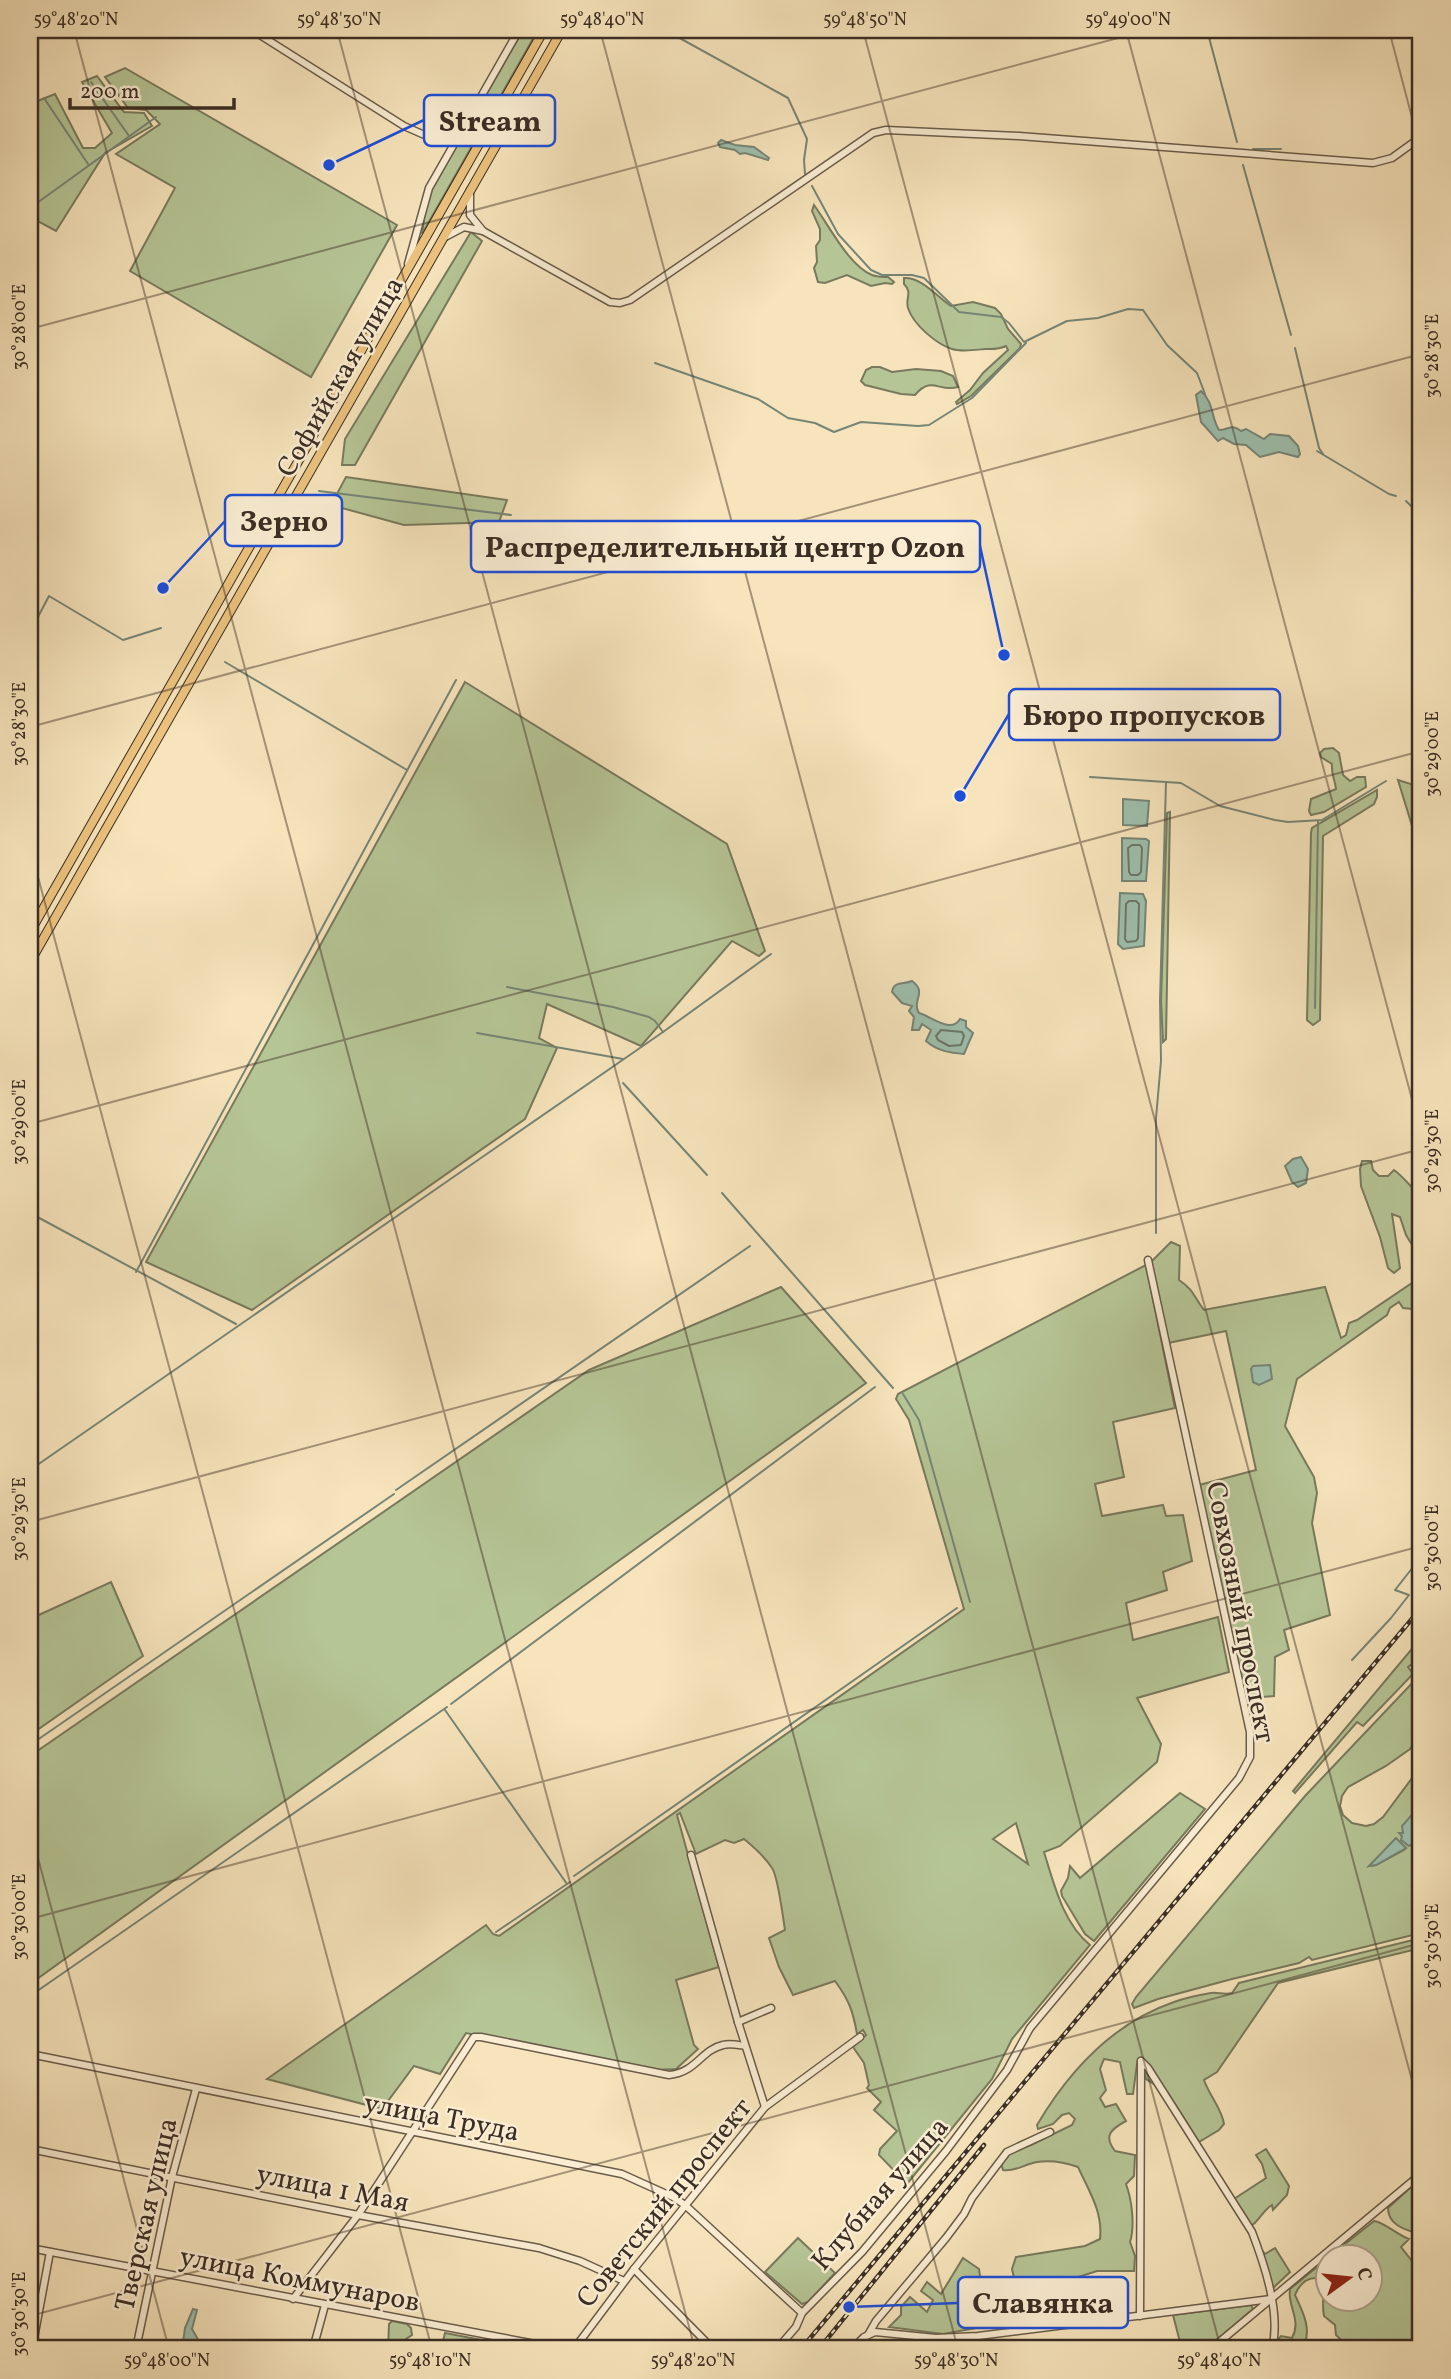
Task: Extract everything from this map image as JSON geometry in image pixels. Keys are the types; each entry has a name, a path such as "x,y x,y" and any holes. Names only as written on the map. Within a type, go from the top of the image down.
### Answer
{"main road":[{"name":"Софийская улица","path":"30,932 544,30"},
{"name":"Софийская улица","path":"30,962 562,30"}],"street":[{"path":"252,30 395,121 416,132 453,144"},
{"name":"Софийская улица","path":"406,272 429,188 519,30"},
{"path":"444,239 464,227 483,231 610,302 620,303 630,300 873,133 886,130 1018,136 1373,163 1392,158 1421,137"},
{"path":"470,190 470,215 483,231"},
{"name":"Совхозный проспект","path":"1011,2060 1030,2028 1239,1778 1250,1757 1250,1732 1148,1260"},
{"path":"691,1855 765,2107"},
{"path":"738,2022 771,2008"},
{"path":"293,2300 358,2215 474,2038 481,2037 669,2076 690,2069 714,2048 724,2044 746,2046"},
{"name":"Советский проспект","path":"574,2349 624,2281 765,2107 860,2038"},
{"name":"улица Труда","path":"30,2054 622,2174 685,2205 802,2313"},
{"name":"Клубная улица","path":"777,2349 796,2327 802,2313 862,2252 946,2151 1007,2070 1011,2060"},
{"path":"1140,2316 1141,2061 1252,2232 1260,2251 1276,2311 1272,2349"},
{"name":"Тверская улица","path":"136,2349 172,2176 196,2089"},
{"path":"868,2335 876,2321 946,2238 1007,2152 1050,2132"},
{"name":"улица 1 Мая","path":"30,2149 358,2215 539,2248 580,2261 624,2281"},
{"path":"1211,2349 1421,2174"},
{"name":"улица Коммунаров","path":"30,2248 562,2349"},
{"path":"32,2349 50,2252"},
{"path":"634,2269 713,2349"},
{"path":"852,2349 868,2335 882,2332 946,2339 1271,2299"},
{"path":"313,2349 326,2305"}],"shaded area":[{"path":"523,30 538,30 422,234 426,205 432,189"},
{"path":"125,68 397,225 311,377 130,271 175,188 116,154 160,124 146,110 128,108 105,77"},
{"path":"97,76 124,112 144,113 152,126 105,153 56,231 30,217 30,104 55,94 83,148 95,148 112,133 82,82"},
{"path":"814,205 855,263 872,275 888,277 894,282 871,286 847,275 825,283 818,282 814,268 820,229 812,211"},
{"path":"471,232 482,241 355,465 342,465 345,439"},
{"path":"904,278 923,284 951,306 973,302 995,308 1021,344 971,396 957,404 983,373 1008,350 1006,346 960,350 939,343 920,327 911,314"},
{"path":"872,367 892,372 916,369 941,371 953,376 958,387 931,385 915,395 901,394 865,385 861,381 866,370"},
{"path":"346,477 507,500 499,522 404,525 331,505"},
{"path":"465,682 727,844 765,951 759,956 732,941 641,1046 547,1004 539,1038 557,1048 525,1119 252,1310 146,1262"},
{"path":"1333,748 1339,753 1343,775 1350,781 1365,777 1366,787 1324,812 1311,815 1311,799 1336,789 1332,764 1321,757 1320,753 1324,749"},
{"path":"1398,780 1411,784 1421,796 1421,871 1413,829"},
{"path":"1377,790 1374,804 1323,836 1320,1020 1313,1025 1307,1020 1312,828"},
{"path":"1170,812 1166,1039 1163,1042 1161,1001 1167,813"},
{"path":"1362,1161 1371,1161 1373,1170 1379,1176 1388,1176 1394,1170 1421,1199 1421,1248 1414,1248 1400,1217 1392,1214 1400,1268 1394,1273 1388,1268 1361,1186"},
{"path":"1171,1242 1180,1246 1179,1280 1191,1291 1204,1310 1325,1287 1341,1338 1346,1335 1349,1323 1421,1277 1421,1305 1418,1297 1415,1297 1412,1309 1403,1308 1399,1302 1390,1308 1387,1315 1297,1379 1285,1426 1314,1477 1317,1493 1312,1523 1330,1615 1284,1630 1289,1650 1275,1657 1274,1696 1246,1698 1199,1485 1256,1470 1226,1331 1168,1343 1151,1266 1152,1261"},
{"path":"1146,1265 1175,1408 1113,1422 1124,1477 1095,1484 1102,1516 1163,1505 1166,1516 1183,1515 1192,1561 1163,1572 1167,1590 1126,1603 1133,1640 1218,1617 1229,1672 1137,1698 1161,1744 1157,1762 1060,1846 1044,1852 1066,1914 1090,1945 1012,2039 992,2079 907,2184 879,2155 880,2149 897,2131 874,2110 881,2102 867,2088 869,2085 864,2063 853,2047 866,2035 863,2030 857,2034 844,1994 835,1981 793,1995 779,1967 769,1938 785,1930 772,1868 744,1839 734,1843 725,1840 696,1854 680,1813 677,1815 719,1967 676,1980 694,2045 698,2049 676,2069 655,2070 466,2033 440,2074 414,2066 382,2109 267,2079 486,1925 493,1934 499,1936 964,1609 909,1420 896,1399 898,1394","holes":["1016,1823 1028,1864 993,1839"]},
{"path":"781,1287 866,1383 30,1984 30,1756 589,1370"},
{"path":"111,1582 143,1656 30,1735 30,1619"},
{"path":"1421,1638 1421,1664 1413,1663 1408,1667 1413,1674 1363,1726 1357,1722 1295,1793 1293,1791"},
{"path":"1416,1679 1421,1682 1421,1732 1410,1749 1348,1787 1340,1806 1343,1815 1352,1823 1366,1826 1374,1824 1383,1817 1421,1766 1421,1813 1418,1810 1402,1836 1415,1843 1421,1825 1421,1933 1312,1960 1309,1957 1299,1963 1158,1999 1134,2008 1132,2004 1136,1997 1305,1796","holes":["1396,1839 1406,1848 1376,1865 1369,1866"]},
{"path":"1180,1793 1205,1809 1094,1941 1085,1934 1062,1896 1061,1891 1068,1878 1070,1866 1080,1878"},
{"path":"1421,1938 1421,1948 1278,1983 1217,2072 1204,2080 1224,2124 1199,2142 1168,2093 1146,2079 1143,2067 1137,2064 1133,2094 1127,2094 1120,2062 1104,2059 1100,2069 1106,2090 1100,2098 1105,2107 1116,2104 1126,2121 1110,2133 1111,2146 1115,2151 1135,2155 1134,2176 1126,2184 1132,2213 1130,2242 1135,2256 1134,2271 1097,2271 1072,2279 1040,2284 1034,2289 1038,2317 1024,2321 1012,2269 1016,2257 1085,2246 1100,2239 1099,2220 1078,2167 1042,2161 1003,2170 1001,2163 1015,2150 1072,2125 1075,2119 1069,2113 1062,2115 1053,2124 1038,2129 1037,2125 1063,2086 1095,2051 1131,2022 1174,2002 1211,1993 1232,1993 1239,1983"},
{"path":"1266,2149 1289,2186 1287,2195 1273,2210 1272,2205 1251,2226 1234,2199 1266,2178 1256,2155"},
{"path":"1421,2178 1421,2228 1416,2233 1393,2222 1388,2208"},
{"path":"1374,2221 1409,2239 1401,2247 1421,2269 1421,2340 1416,2349 1351,2349 1336,2335 1335,2325 1323,2312 1384,2312 1384,2242 1348,2242"},
{"path":"798,2238 835,2273 808,2302 802,2304 765,2272"},
{"path":"1275,2248 1290,2272 1271,2290 1261,2249 1265,2254"},
{"path":"963,2258 979,2269 988,2326 943,2334 889,2327 901,2315 901,2307 910,2297 927,2312 933,2300 921,2291 927,2282 941,2294"},
{"path":"1314,2269 1314,2278 1304,2282 1295,2295 1307,2326 1304,2345 1275,2349 1281,2336 1292,2338 1295,2331 1290,2289"},
{"path":"1251,2305 1253,2309 1206,2349 1186,2349 1180,2342 1173,2315"},
{"path":"392,2321 407,2324 411,2328 412,2335 406,2339 402,2349 388,2349 389,2324"},
{"path":"445,2333 482,2340 481,2349 441,2349"}],"water":[{"path":"721,140 754,147 769,158 768,160 740,154 735,150 720,147 718,143"},
{"path":"1201,391 1208,400 1219,430 1232,427 1241,431 1246,429 1264,439 1270,434 1289,436 1298,446 1300,454 1298,457 1279,452 1260,457 1246,445 1234,444 1223,438 1218,441 1201,422 1196,395"},
{"path":"1123,799 1149,801 1147,826 1123,825"},
{"path":"1122,838 1149,841 1146,881 1122,881"},
{"path":"1120,893 1143,894 1146,901 1144,946 1123,949 1118,944"},
{"path":"912,981 919,989 919,1013 946,1025 952,1025 960,1019 966,1021 966,1027 973,1033 964,1054 944,1051 930,1044 926,1041 931,1030 922,1024 919,1030 912,1030 914,1017 909,1011 912,1006 902,1003 892,992 897,984"},
{"path":"1301,1157 1308,1169 1306,1183 1298,1187 1292,1182 1285,1166 1293,1159"},
{"path":"1270,1365 1272,1379 1259,1385 1253,1382 1253,1366"},
{"path":"1416,1810 1421,1813 1421,1825 1415,1843 1409,1846 1401,1840 1399,1833 1403,1833 1402,1826"},
{"path":"1396,1838 1406,1848 1376,1865 1369,1866"},
{"path":"193,2309 197,2310 192,2329 200,2349 182,2349 185,2328"}],"waterway":[{"path":"665,30 788,98 807,139 805,174"},
{"path":"1207,30 1237,142"},
{"path":"91,82 129,136"},
{"path":"44,98 88,164"},
{"path":"30,208 156,117"},
{"path":"1253,149 1281,149"},
{"path":"1243,165 1291,335"},
{"path":"812,186 838,234 871,270 882,275 912,275 924,278 959,312 1001,317 1024,342 1067,321 1098,318 1128,309 1143,310 1167,345 1197,373 1205,394"},
{"path":"655,363 758,399 788,418 815,423 834,432 861,422 929,425 972,398 1026,343"},
{"path":"1295,348 1319,448 1323,454"},
{"path":"1317,451 1396,496"},
{"path":"319,491 511,515"},
{"path":"1406,501 1419,519 1412,538 1417,546 1421,547"},
{"path":"30,632 49,596 123,640 161,628"},
{"path":"225,662 407,770"},
{"path":"136,1272 456,680"},
{"path":"1090,777 1181,783 1220,806 1288,822 1322,820 1386,781"},
{"path":"1156,1233 1156,1118 1161,1061 1166,782"},
{"path":"1413,783 1421,792"},
{"path":"1315,1008 1318,821"},
{"path":"30,1470 663,1032 771,954"},
{"path":"507,987 613,1007 649,1017 663,1032"},
{"path":"477,1033 623,1059"},
{"path":"623,1083 707,1175"},
{"path":"722,1193 893,1388"},
{"path":"30,1213 236,1324"},
{"path":"396,1490 750,1246"},
{"path":"451,1704 875,1387"},
{"path":"903,1394 919,1420 970,1602"},
{"path":"30,1745 394,1494"},
{"path":"1352,1660 1409,1595 1395,1590 1421,1557"},
{"path":"574,1876 957,1608"},
{"path":"30,1996 447,1707"},
{"path":"445,1710 567,1884"},
{"path":"496,1932 570,1882"}],"railway":[{"path":"801,2349 1421,1608"},
{"path":"819,2349 984,2145"}],"place":[{"name":"Stream","path":"329,165"},
{"name":"Зерно","path":"163,588"},
{"name":"Распределительный центр Ozon","path":"1004,655"},
{"name":"Бюро пропусков","path":"960,796"},
{"name":"Славянка","path":"849,2307"}]}
